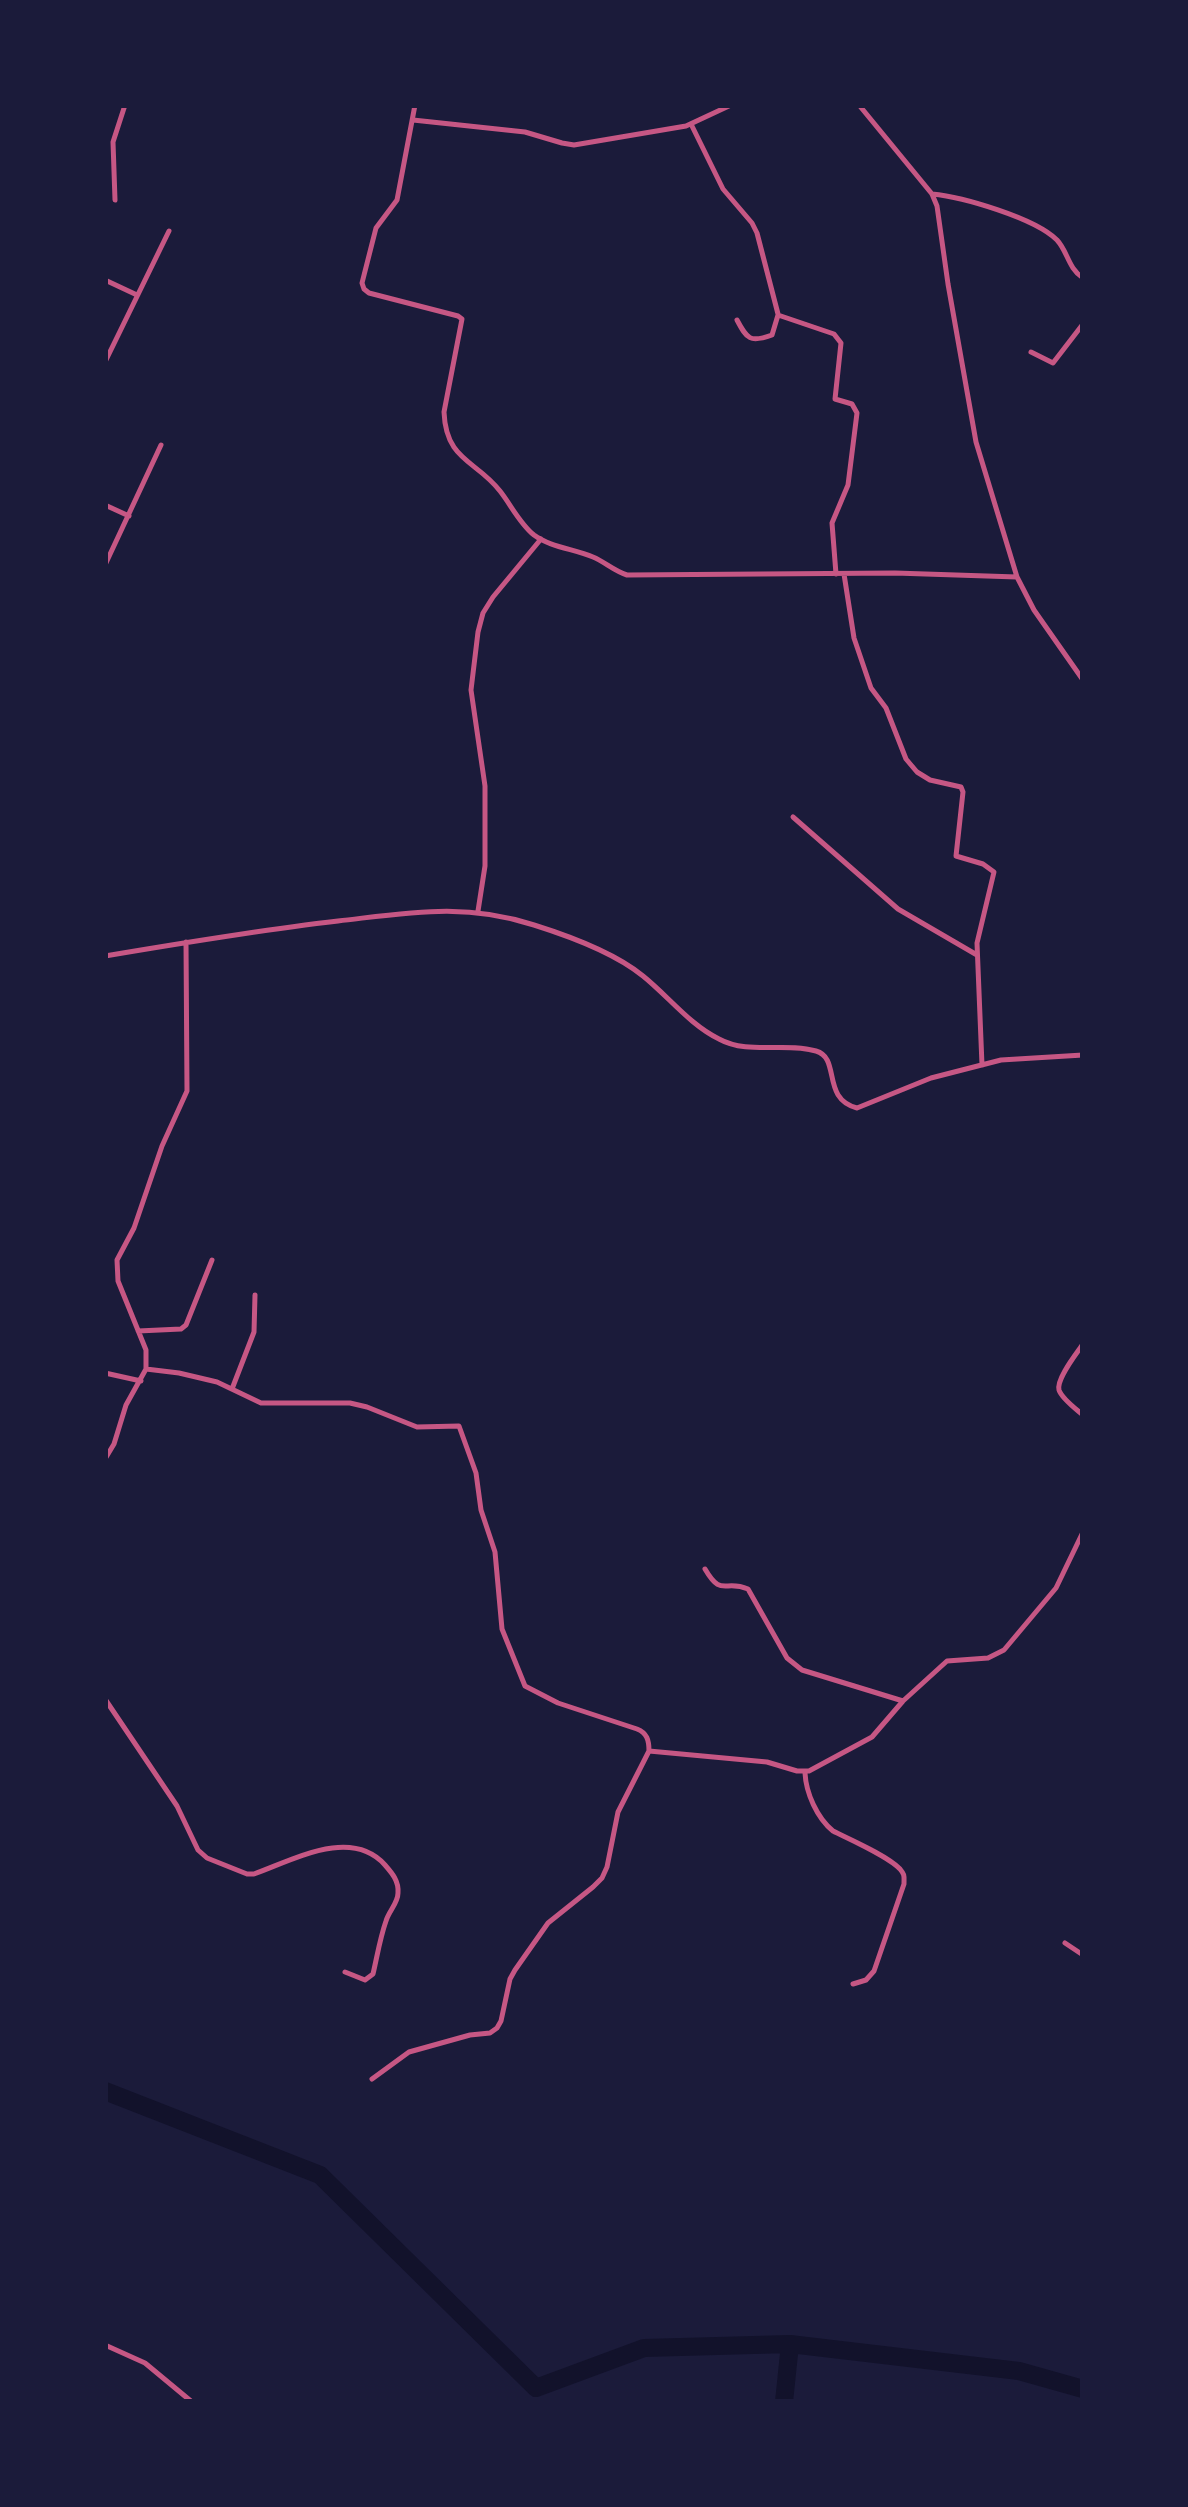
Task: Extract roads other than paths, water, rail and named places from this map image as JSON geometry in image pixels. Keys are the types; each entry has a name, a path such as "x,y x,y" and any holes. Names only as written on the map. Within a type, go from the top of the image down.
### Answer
{"street":[{"path":"114,200 114,142 125,105"},
{"path":"416,105 396,200 376,228 362,283 369,293 462,319 444,412 449,439 472,468 498,488 531,533 627,575 894,573 1018,577"},
{"path":"412,120 525,132 574,144 691,124 731,105"},
{"path":"859,105 932,194 940,216 976,442 1018,577 1034,610 1083,680"},
{"path":"691,124 723,189 752,222 778,315 772,334 751,339 738,320"},
{"path":"932,194 964,199 1041,230 1059,242 1071,267 1083,278"},
{"path":"105,362 169,231"},
{"path":"105,280 138,295"},
{"path":"778,315 838,338 841,349 835,399 852,404 858,413 848,485 832,522 836,574"},
{"path":"1030,352 1053,363 1083,324"},
{"path":"105,565 161,446"},
{"path":"105,505 129,516"},
{"path":"478,912 485,866 485,786 472,690 478,632 493,598 541,539"},
{"path":"844,574 854,638 871,688 886,708 906,759 930,780 961,787 956,856 983,864 994,872 977,955 982,1065"},
{"path":"793,817 898,909 977,955"},
{"path":"105,956 305,925 427,911 478,912 537,926 627,964 720,1040 734,1045 818,1051 828,1061 835,1092 857,1108 931,1078 1011,1058 1083,1054"},
{"path":"105,1459 126,1405 146,1369 146,1350 118,1282 117,1260 134,1228 162,1146 187,1091 186,942"},
{"path":"138,1331 181,1329 212,1260"},
{"path":"232,1389 254,1332 255,1295"},
{"path":"1083,1344 1059,1380 1058,1388 1083,1415"},
{"path":"146,1369 217,1382 260,1402 350,1402 417,1427 459,1426 476,1473 481,1510 495,1552 502,1630 523,1682 558,1703 642,1731 649,1742 649,1751 618,1812 602,1878 548,1923 525,1954 510,1979 497,2028 490,2033 408,2052 372,2079"},
{"path":"105,1373 140,1380"},
{"path":"649,1751 767,1762 805,1772 872,1737 903,1701 948,1660 988,1658 1004,1650 1050,1598 1083,1532"},
{"path":"705,1569 718,1586 748,1589 794,1666 903,1701"},
{"path":"105,1700 177,1806 198,1850 207,1858 254,1874 324,1849 375,1854 393,1875 396,1900 386,1918 374,1974 364,1980 345,1972"},
{"path":"805,1772 825,1824 890,1862 904,1876 874,1971 866,1980 853,1984"},
{"path":"1065,1944 1083,1955"},
{"path":"105,2345 145,2363 192,2402"}],"waterway":[{"path":"105,2091 320,2175 536,2388 644,2348 790,2344 1019,2371 1083,2389"},
{"path":"784,2402 790,2344"}]}
